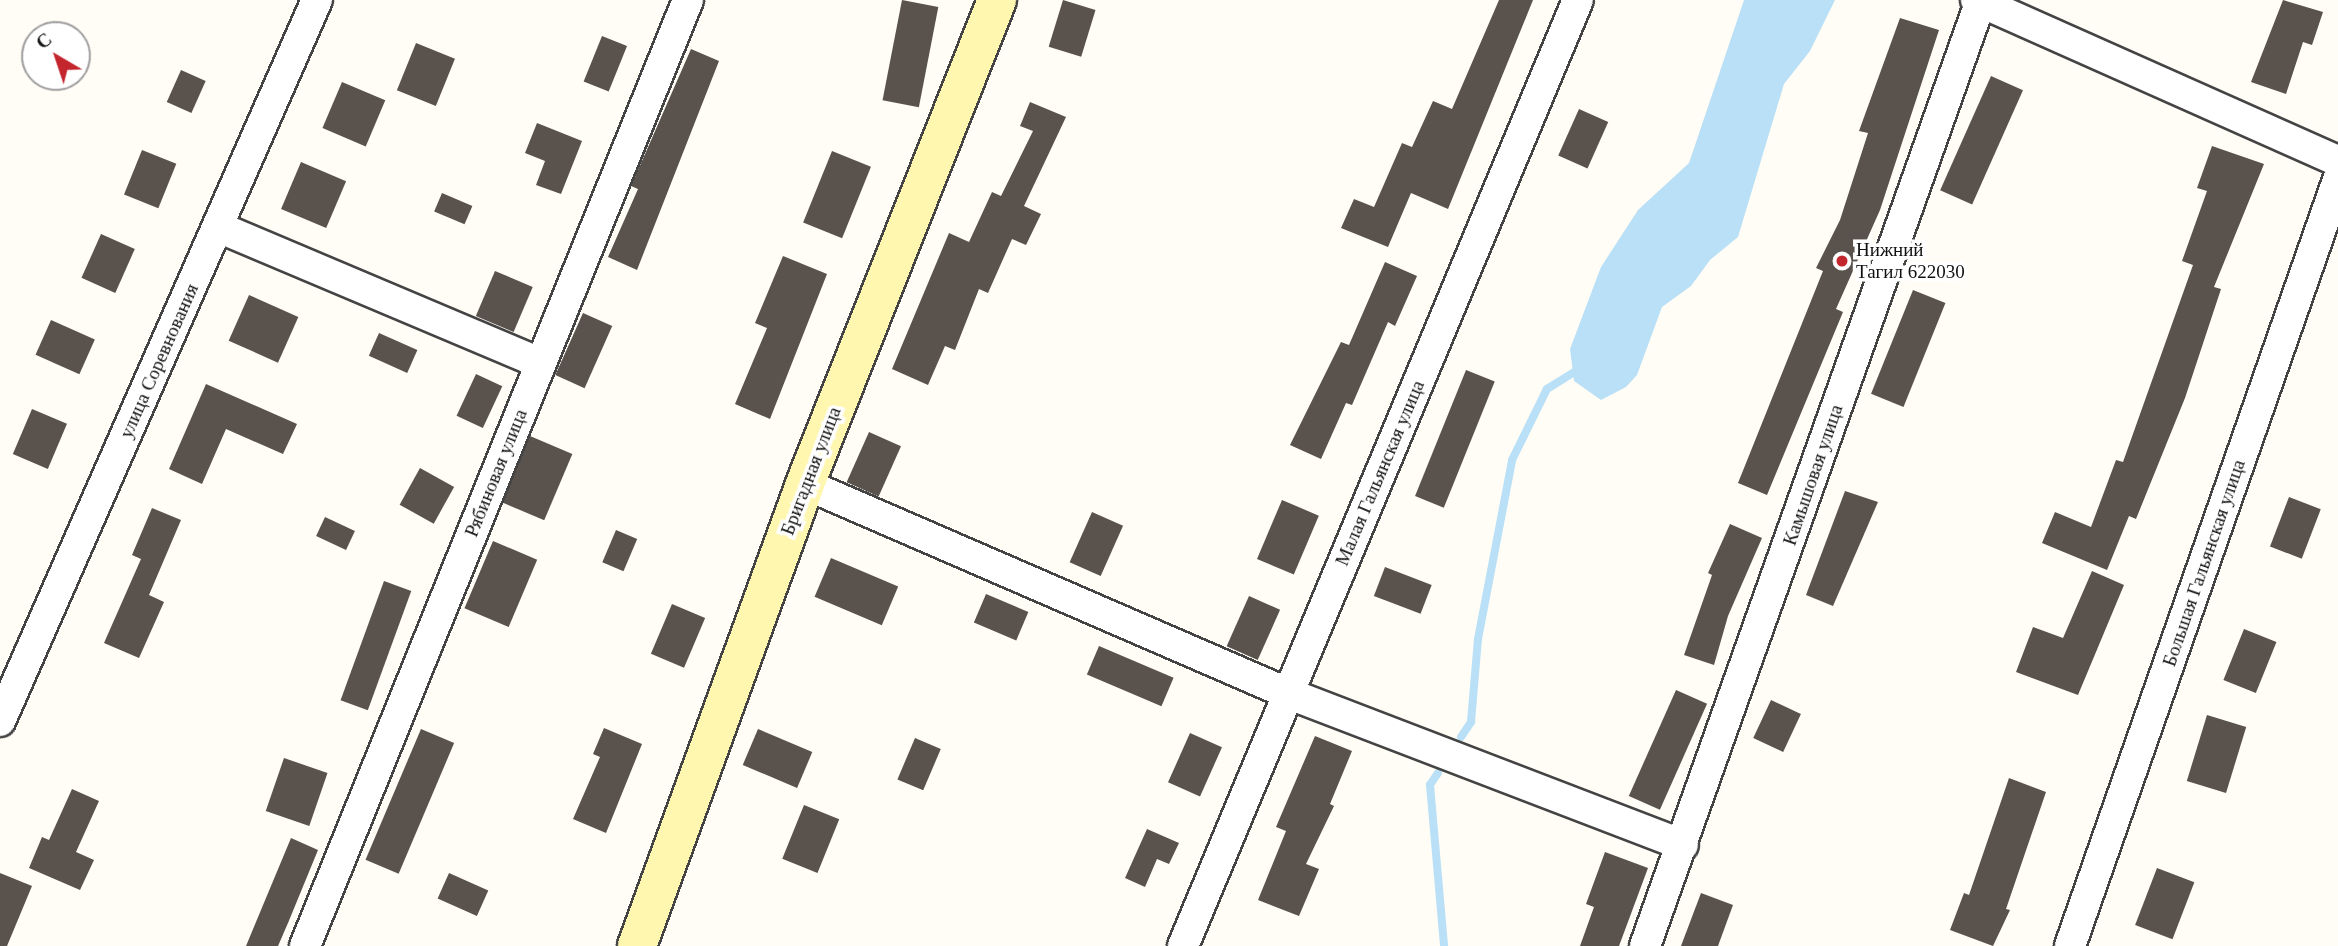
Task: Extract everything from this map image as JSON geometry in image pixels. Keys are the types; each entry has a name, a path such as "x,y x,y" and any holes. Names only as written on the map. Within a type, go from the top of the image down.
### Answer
{"street":[{"name":"улица Соревнования","path":"0,722 317,0"},
{"name":"Рябиновая улица","path":"305,946 688,0"},
{"name":"Бригадная улица","path":"637,946 804,484 997,0"},
{"name":"Малая Гальянская улица","path":"1183,946 1578,0"},
{"path":"1978,2 2338,161"},
{"name":"Камышовая улица","path":"1645,946 1683,845 1978,2"},
{"name":"Большая Гальянская улица","path":"2070,946 2338,180"},
{"path":"218,227 540,363"},
{"path":"804,484 1287,693 1683,845"}],"water":[{"path":"1744,0 1835,0 1810,51 1784,84 1738,237 1710,260 1691,286 1662,307 1637,375 1626,387 1601,400 1574,381 1570,349 1601,267 1638,210 1689,163"}],"building":[{"path":"902,0 938,7 919,107 883,100"},
{"path":"1063,0 1096,10 1081,57 1049,47"},
{"path":"1499,0 1533,0 1448,209 1411,193 1388,247 1341,228 1354,199 1374,207 1402,143 1412,147 1433,101 1452,109"},
{"path":"2283,0 2323,12 2312,45 2303,42 2286,94 2251,82"},
{"path":"1900,18 1939,30 1880,210 1836,309 1843,312 1767,495 1738,483 1823,271 1816,268 1840,220 1868,133 1859,131"},
{"path":"602,36 627,46 609,92 584,81"},
{"path":"416,43 455,59 436,106 397,90"},
{"path":"691,49 719,61 637,270 608,257 638,189 631,186"},
{"path":"181,70 206,81 191,113 167,102"},
{"path":"1991,76 2023,90 1972,204 1940,190"},
{"path":"342,82 385,100 366,146 322,128"},
{"path":"1030,102 1066,117 1024,206 1041,214 1026,245 1012,239 988,293 979,289 955,350 945,346 928,385 892,369 949,233 969,242 992,192 1001,196 1033,131 1020,126"},
{"path":"1579,109 1608,122 1587,169 1558,156"},
{"path":"537,123 582,141 561,194 536,185 545,161 525,153"},
{"path":"2212,146 2264,164 2214,287 2221,289 2185,398 2136,519 2129,516 2107,570 2042,543 2055,512 2091,527 2116,460 2123,462 2193,265 2182,261 2207,191 2197,188"},
{"path":"142,150 176,164 158,208 124,195"},
{"path":"832,151 871,167 842,238 803,222"},
{"path":"301,162 346,181 326,228 281,209"},
{"path":"442,193 472,206 465,224 434,211"},
{"path":"101,234 135,249 115,293 81,278"},
{"path":"783,256 827,274 770,419 735,404 767,328 755,323"},
{"path":"1385,262 1417,276 1395,326 1388,322 1352,405 1346,403 1321,459 1290,445 1341,342 1349,345"},
{"path":"495,271 533,287 514,332 476,316"},
{"path":"1913,290 1945,303 1903,407 1871,394"},
{"path":"249,295 298,317 278,363 229,341"},
{"path":"583,313 612,326 585,388 555,375"},
{"path":"51,320 95,340 79,374 36,355"},
{"path":"379,333 417,350 407,373 369,356"},
{"path":"1466,370 1495,382 1444,508 1415,496"},
{"path":"476,374 502,386 483,428 457,416"},
{"path":"206,384 297,424 283,454 226,429 202,484 169,469"},
{"path":"32,409 67,424 48,469 13,454"},
{"path":"869,432 901,446 879,496 847,482"},
{"path":"530,436 572,454 544,520 502,502"},
{"path":"420,468 454,487 434,524 400,505"},
{"path":"1845,491 1878,502 1833,606 1806,595"},
{"path":"2289,497 2321,509 2302,559 2270,546"},
{"path":"1282,500 1319,516 1294,575 1257,559"},
{"path":"152,508 181,520 149,595 164,602 139,658 104,643 141,559 132,555"},
{"path":"1092,512 1123,526 1101,576 1070,562"},
{"path":"325,517 355,531 346,550 316,536"},
{"path":"1730,524 1762,538 1728,616 1714,665 1684,655 1712,575 1708,573"},
{"path":"616,530 637,539 623,571 602,562"},
{"path":"493,541 537,560 509,627 464,608"},
{"path":"831,558 898,587 882,625 815,597"},
{"path":"1385,567 1432,585 1421,614 1374,596"},
{"path":"2092,571 2124,585 2078,695 2016,672 2033,627 2063,638"},
{"path":"384,581 411,591 368,710 341,700"},
{"path":"986,594 1028,612 1016,641 974,623"},
{"path":"1249,596 1280,610 1258,660 1227,646"},
{"path":"672,604 705,618 684,668 651,654"},
{"path":"2244,629 2276,642 2256,693 2223,680"},
{"path":"1099,646 1174,678 1161,706 1087,675"},
{"path":"1676,690 1707,704 1660,810 1629,796"},
{"path":"1771,700 1801,714 1783,752 1753,738"},
{"path":"2207,715 2246,727 2226,793 2187,781"},
{"path":"604,728 642,744 606,833 573,819 600,757 593,754"},
{"path":"421,729 454,743 399,874 366,860"},
{"path":"758,729 812,752 797,788 743,765"},
{"path":"1190,733 1222,747 1200,797 1168,782"},
{"path":"1315,736 1352,751 1330,804 1334,806 1306,864 1319,869 1299,916 1258,900 1286,831 1276,827"},
{"path":"915,738 941,749 923,790 897,779"},
{"path":"284,758 327,773 309,826 266,811"},
{"path":"2009,778 2046,792 2006,909 2010,910 1993,946 1950,930 1964,893 1969,895"},
{"path":"72,789 99,801 76,852 94,860 80,890 29,868 42,837 49,840"},
{"path":"804,805 839,819 818,873 782,859"},
{"path":"1147,829 1179,843 1169,864 1157,859 1145,887 1125,878"},
{"path":"291,838 318,850 288,923 278,946 246,946"},
{"path":"1605,852 1648,868 1619,946 1580,946 1594,907 1586,904"},
{"path":"2157,868 2194,882 2172,939 2135,925"},
{"path":"0,873 32,886 7,946 0,946"},
{"path":"449,873 488,890 477,916 438,899"},
{"path":"1701,893 1733,905 1718,946 1681,946"}],"waterway":[{"path":"1461,737 1471,722 1478,639 1512,460 1547,389 1581,368"},
{"path":"1438,773 1430,785 1444,946"}],"place":[{"name":"Нижний Тагил 622030","path":"1842,261"}]}
